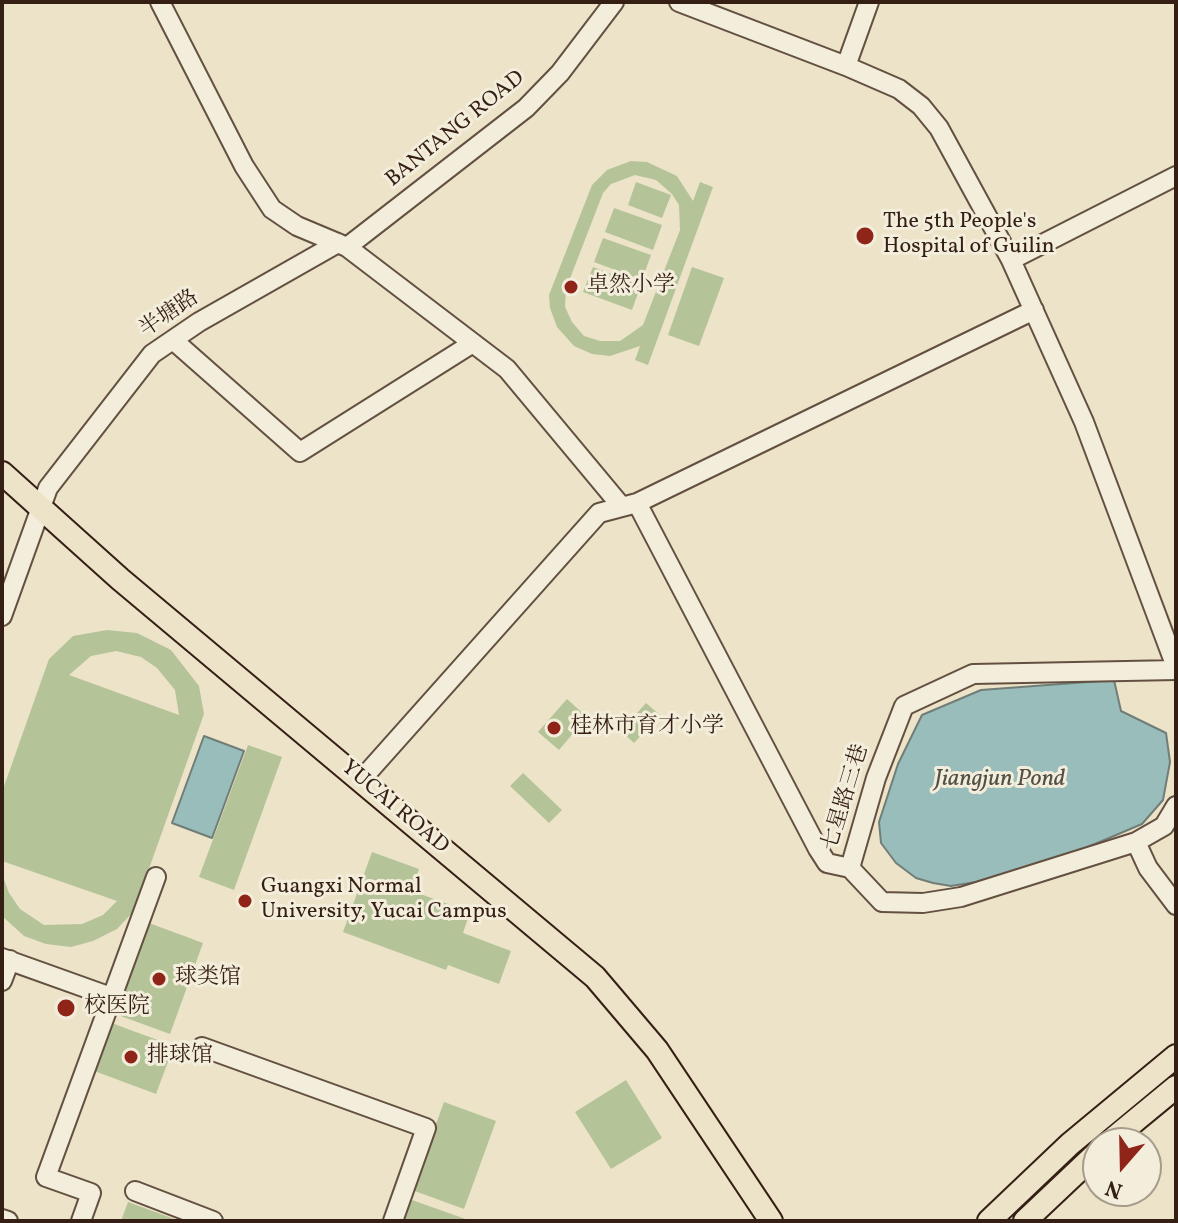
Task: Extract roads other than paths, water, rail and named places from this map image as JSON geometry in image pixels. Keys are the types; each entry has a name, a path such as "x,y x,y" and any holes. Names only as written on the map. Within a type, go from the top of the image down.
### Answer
{"main road":[{"name":"YUCAI ROAD","path":"2,473 560,946 616,1000 657,1050 771,1221"},
{"path":"989,1221 1070,1144 1176,1056"},
{"path":"1127,1127 1176,1087"},
{"path":"1025,1221 1082,1167"}],"street":[{"path":"160,2 244,166 272,209 297,226 343,245 507,369 630,505 818,849 827,863 850,868"},
{"name":"BANTANG ROAD","path":"343,245 526,108 560,73 614,2"},
{"path":"679,2 899,89 921,106 939,128 1011,260 1084,422 1176,668"},
{"path":"846,66 869,2"},
{"path":"1011,260 1176,176"},
{"name":"半塘路","path":"2,616 8,578 48,488 152,354 343,245"},
{"path":"361,780 599,513 630,505 1034,310"},
{"path":"173,340 300,452 473,343"},
{"name":"七星路三巷","path":"1176,668 973,674 904,706 876,778 850,868 882,902 923,903 961,897 1136,842 1164,826 1176,806"},
{"path":"1136,842 1148,868 1176,905"},
{"path":"81,1221 91,1193 46,1177 156,877"},
{"path":"2,981 6,959 111,997"},
{"path":"202,1047 426,1128 393,1221"},
{"path":"135,1191 213,1221"},
{"path":"2,1219 8,1221"}],"water":[{"name":"Jiangjun Pond","path":"1114,680 1121,711 1166,733 1170,762 1163,800 1142,824 1062,858 951,886 916,878 896,863 881,843 879,822 898,764 922,715 981,690"},
{"path":"204,736 244,751 212,838 172,823"}],"place":[{"name":"The 5th People's Hospital of Guilin","path":"865,236"},
{"name":"卓然小学","path":"571,287"},
{"name":"桂林市育才小学","path":"554,728"},
{"name":"Guangxi Normal University, Yucai Campus","path":"245,901"},
{"name":"球类馆","path":"159,979"},
{"name":"校医院","path":"66,1008"},
{"name":"排球馆","path":"131,1057"}]}
